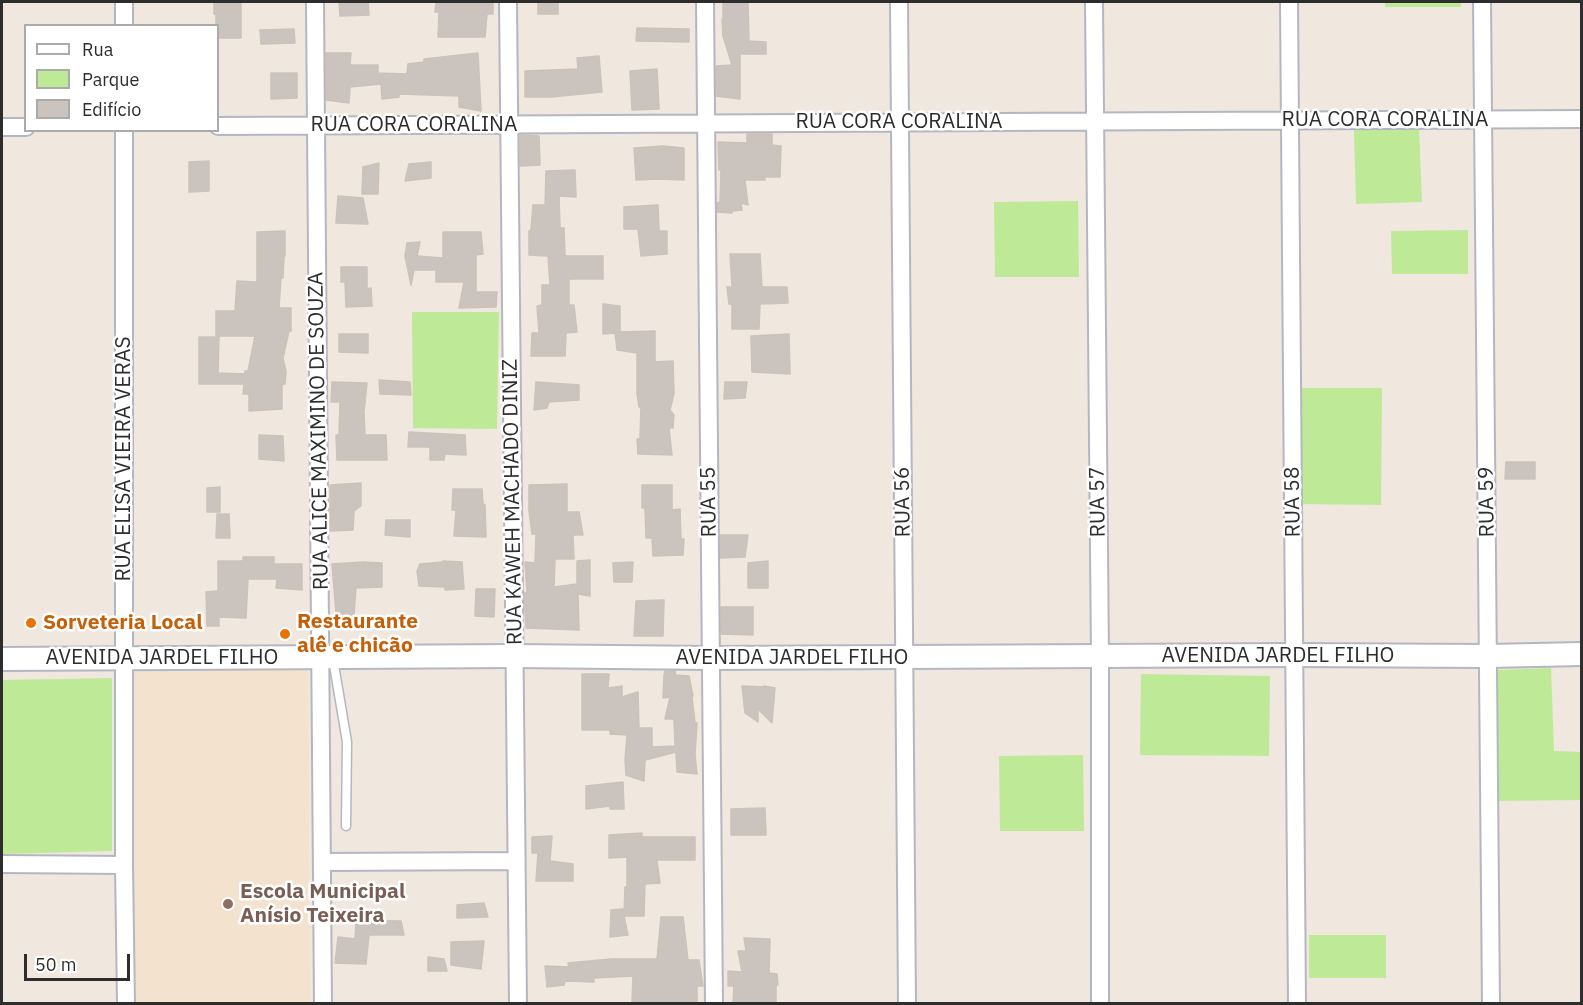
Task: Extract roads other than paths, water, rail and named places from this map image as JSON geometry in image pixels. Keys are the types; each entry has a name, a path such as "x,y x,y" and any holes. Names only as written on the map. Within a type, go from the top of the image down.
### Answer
{"main road":[{"name":"AVENIDA JARDEL FILHO","path":"2,659 515,656 904,658 1581,654"}],"street":[{"path":"124,2 124,24"},
{"name":"RUA ALICE MAXIMINO DE SOUZA","path":"315,2 315,125 327,658 322,862 323,1004"},
{"name":"RUA KAWEH MACHADO DINIZ","path":"508,2 518,1004"},
{"name":"RUA 55","path":"705,2 714,1004"},
{"name":"RUA 56","path":"899,2 907,1004"},
{"name":"RUA 57","path":"1094,2 1100,657 1100,1004"},
{"name":"RUA 58","path":"1288,2 1297,1004"},
{"name":"RUA 59","path":"1482,2 1491,1004"},
{"name":"RUA CORA CORALINA","path":"219,126 1581,119"},
{"path":"2,127 24,127"},
{"name":"RUA ELISA VIEIRA VERAS","path":"124,132 126,1004"},
{"path":"322,862 516,861"},
{"path":"2,864 124,865"}],"lane":[{"path":"327,658 347,742 346,826"}],"place":[{"name":"Sorveteria Local","path":"31,623"},
{"name":"Restaurante alê e chicão","path":"285,634"},
{"name":"Escola Municipal Anísio Teixeira","path":"228,904"}]}
